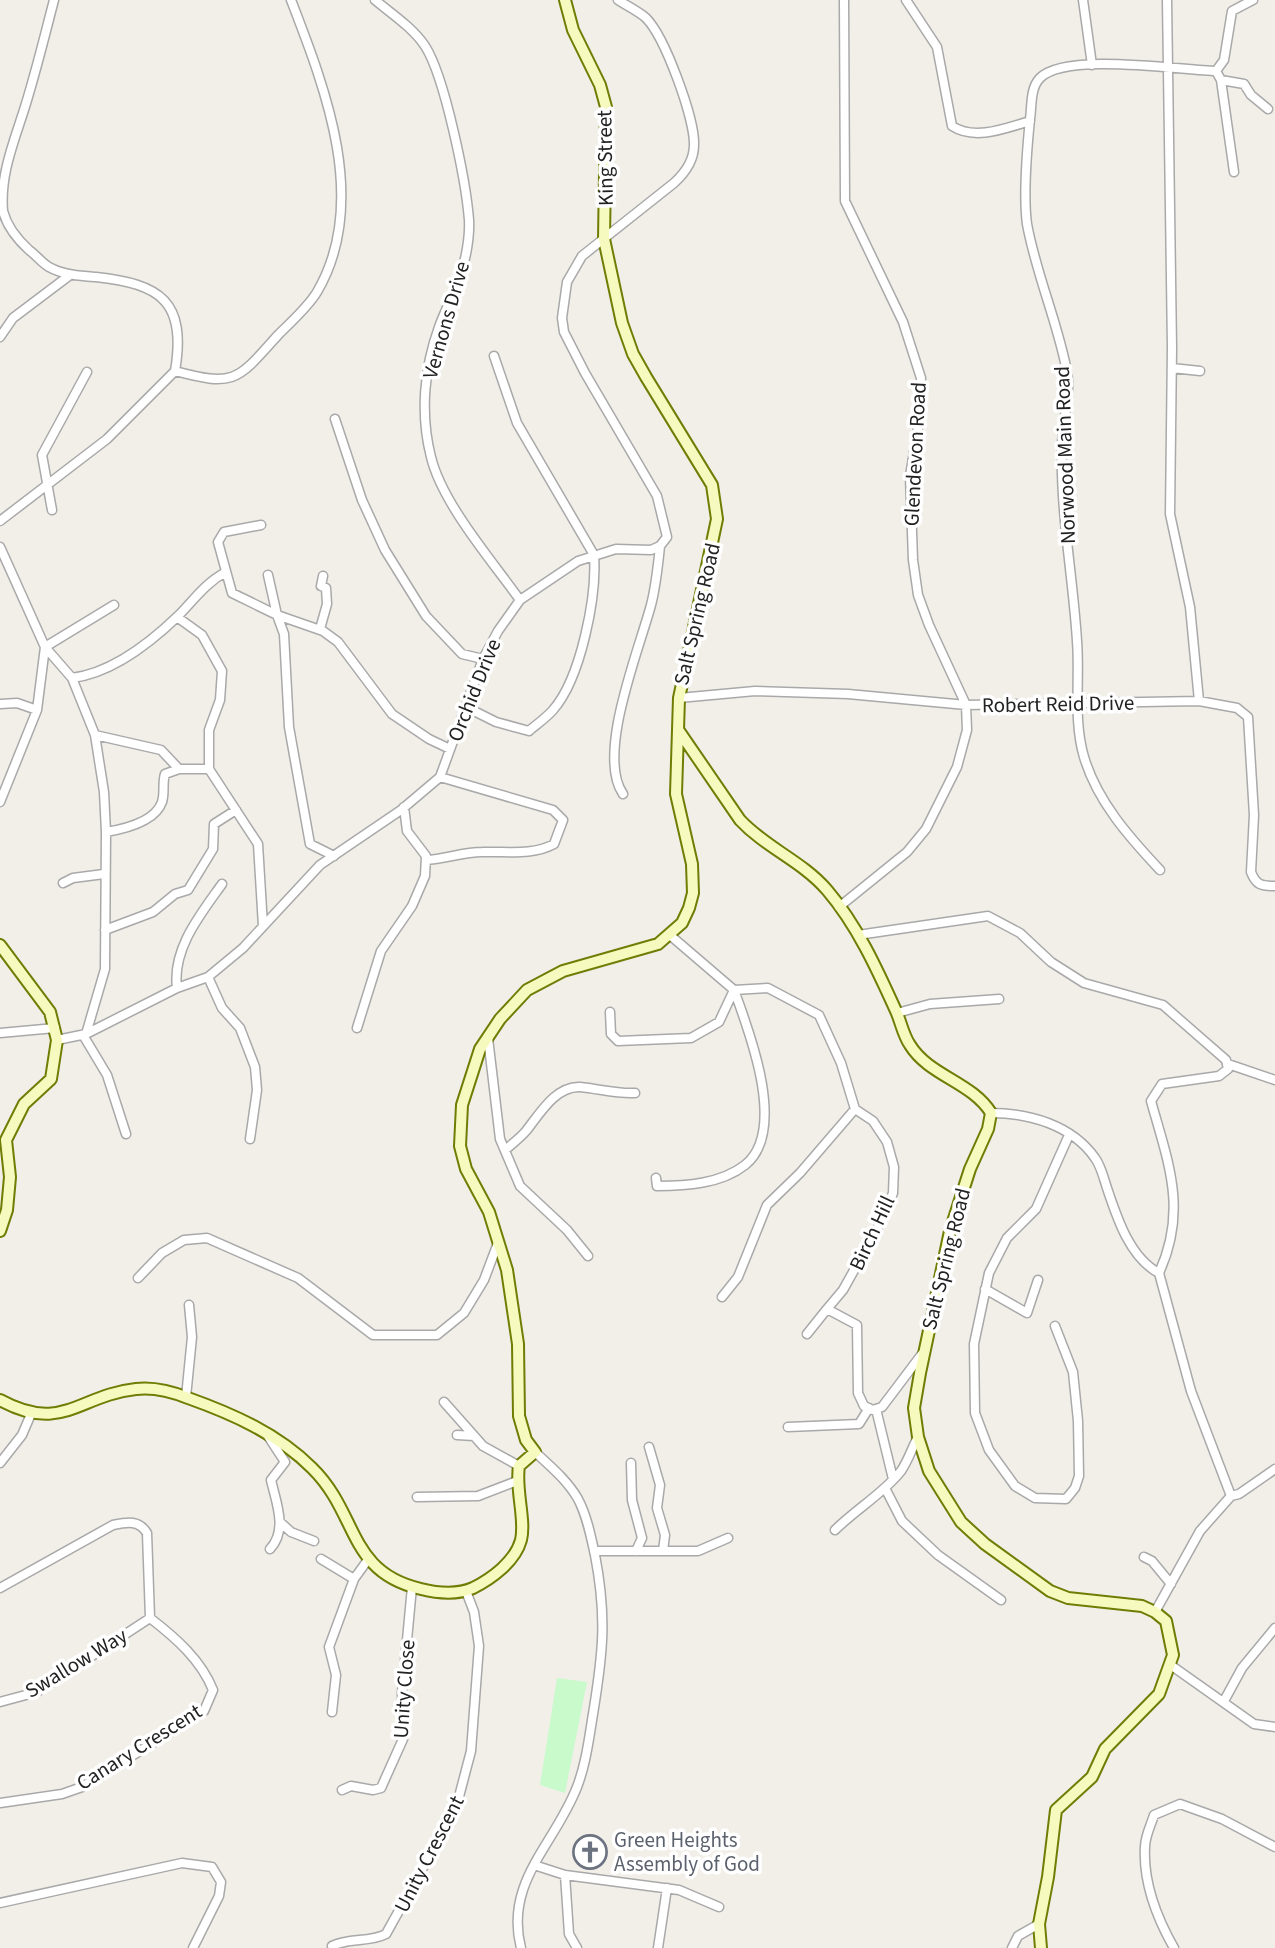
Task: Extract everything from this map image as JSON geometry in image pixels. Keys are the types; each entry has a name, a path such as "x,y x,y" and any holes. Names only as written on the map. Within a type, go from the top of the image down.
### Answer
{"street":[{"path":"0,521 6,513 48,486 107,439 175,371 178,330 173,313 163,298 148,287 128,281 70,275 50,268 21,243 4,212 2,194 5,166 54,0"},
{"path":"175,371 220,382 238,375 317,292 337,240 341,184 334,126 291,0"},
{"name":"Vernons Drive","path":"375,0 425,46 437,69 448,106 469,221 460,277 439,328 427,369 425,401 431,458 439,480 473,535 520,600"},
{"name":"King Street","path":"565,0 573,30 600,85 606,107 604,239"},
{"path":"618,0 645,17 655,29 674,71 694,146 685,173 582,256 567,282 563,296 564,332 657,496 667,537 660,546 652,602 613,739 617,785 623,794"},
{"name":"Glendevon Road","path":"839,907 907,852 926,829 957,767 967,730 966,705 918,595 913,560 910,476 919,422 921,378 903,322 845,201 844,0"},
{"path":"906,0 937,47 952,126 961,132 986,132 1030,121"},
{"path":"1083,0 1092,65"},
{"path":"1167,0 1172,368 1170,514 1190,607 1199,701"},
{"path":"1234,0 1224,60 1216,71 1221,79 1234,172"},
{"path":"1232,11 1253,0"},
{"name":"Norwood Main Road","path":"1160,870 1127,835 1100,794 1084,757 1078,720 1077,636 1063,499 1062,444 1067,374 1027,224 1030,121 1034,87 1052,71 1092,65 1167,66 1216,71"},
{"path":"1221,79 1244,84 1251,96 1268,109"},
{"name":"Salt Spring Road","path":"604,239 613,290 632,354 704,470 716,501 715,536 678,698 676,793 692,864 693,893 682,923 671,936"},
{"path":"0,337 13,318 70,275"},
{"path":"466,707 496,722 529,731 553,710 566,689 580,650 596,578 594,555 517,423 494,356"},
{"path":"1172,368 1200,371"},
{"path":"52,510 42,455 87,372"},
{"path":"335,419 362,500 385,550 426,616 461,654 483,659"},
{"path":"261,525 224,532 218,542 232,593 276,615 320,629 338,642 392,714 429,739 450,749"},
{"name":"Orchid Drive","path":"440,777 483,659 498,631 520,600 578,561 616,549 651,550 660,546"},
{"path":"0,547 45,647 72,678 94,735 104,792 106,832 105,969 84,1035 107,1075 126,1134"},
{"path":"72,678 96,675 128,657 177,617 197,593 226,572"},
{"path":"268,575 276,615 284,635 289,727 310,844 334,856"},
{"path":"320,629 327,604 326,588 321,586 323,576"},
{"path":"45,647 114,605"},
{"path":"177,617 202,635 222,671 220,700 209,730 209,769 258,844 263,926"},
{"path":"0,802 37,710 45,647"},
{"name":"Robert Reid Drive","path":"678,698 755,691 848,694 966,705 1199,701 1237,708 1248,717 1254,815 1251,872 1261,886 1275,886"},
{"path":"0,704 17,703 37,710"},
{"path":"679,731 740,820 750,831 813,874 839,907 858,935 897,1013 909,1044 921,1059 983,1099 991,1112 1041,1119 1069,1135 1096,1159 1127,1236 1145,1265 1159,1273"},
{"path":"94,735 161,750 179,769"},
{"path":"106,832 127,828 153,815 162,804 165,775 179,769 209,769"},
{"path":"57,1040 84,1035 177,988 208,977 243,948 320,865 404,807 440,777 553,810 563,820 554,844 544,849 507,853 480,852 426,860"},
{"path":"357,1028 381,951 411,906 425,876 426,860 407,831 404,807"},
{"path":"105,930 153,912 175,894 188,890 213,849 214,824 236,810"},
{"path":"63,883 73,878 104,874"},
{"path":"177,988 175,970 188,933 222,884"},
{"path":"858,935 988,916 1020,933 1051,962 1084,984 1163,1005 1228,1064 1275,1080"},
{"path":"521,1948 517,1925 518,1902 534,1865 578,1786 589,1738 604,1647 602,1591 594,1551 579,1502 561,1475 535,1452 526,1440 519,1416 516,1320 507,1270 489,1212 466,1169 459,1125 470,1073 488,1038 527,990 562,971 657,944 671,936 734,990 765,1090 763,1125 757,1147 746,1165 719,1178 685,1186 656,1186 656,1178"},
{"path":"0,945 50,1012 57,1040 51,1079 24,1104 3,1141 10,1177 7,1210 0,1231"},
{"path":"208,977 222,1008 240,1028 250,1049 257,1090 250,1139"},
{"path":"722,1297 738,1277 767,1205 800,1173 855,1109 841,1063 819,1015 768,988 734,990"},
{"path":"610,1012 611,1034 618,1041 691,1038 719,1022 734,990"},
{"path":"897,1013 930,1004 999,999"},
{"path":"0,1033 55,1028"},
{"path":"488,1038 500,1139 520,1186 567,1230 588,1256"},
{"path":"1228,1064 1228,1069 1219,1076 1161,1084 1151,1101 1168,1154 1175,1191 1167,1257 1159,1273 1187,1378 1231,1496"},
{"path":"505,1150 525,1133 540,1110 557,1096 577,1087 623,1096 635,1093"},
{"name":"Birch Hill","path":"807,1334 857,1268 893,1193 894,1167 887,1142 873,1121 855,1109"},
{"name":"Salt Spring Road","path":"991,1112 988,1129 970,1170 950,1231 923,1352 915,1408 918,1437 929,1471 961,1522 1050,1591 1068,1598 1142,1606 1155,1612"},
{"path":"1055,1326 1073,1372 1079,1476 1075,1488 1066,1499 1050,1501 1035,1498 1015,1486 989,1450 975,1413 974,1344 989,1273 1007,1238 1036,1209 1069,1135"},
{"path":"138,1278 162,1253 173,1246 184,1240 207,1238 298,1278 373,1335 437,1335 464,1313 484,1280 498,1243"},
{"path":"985,1289 1027,1312 1038,1280"},
{"path":"186,1397 192,1338 189,1305"},
{"path":"827,1309 857,1325 858,1393 864,1406 882,1407 923,1352"},
{"path":"0,1400 31,1414 59,1413 137,1388 186,1397 265,1432 292,1450 327,1485 367,1561 395,1582 431,1592 467,1591 500,1569 521,1541 517,1481 519,1466 535,1452"},
{"path":"444,1402 482,1447 519,1466"},
{"path":"788,1427 859,1424 872,1408"},
{"path":"872,1408 893,1479"},
{"path":"0,1463 22,1435 31,1414"},
{"path":"265,1432 285,1462 271,1480 280,1522 278,1539 270,1549"},
{"path":"457,1435 474,1436"},
{"path":"835,1530 859,1506 885,1488 902,1469 918,1437"},
{"path":"649,1447 660,1485 657,1508 665,1535 663,1551"},
{"path":"631,1463 632,1500 642,1538 636,1551"},
{"path":"1041,1948 1039,1924 1056,1810 1084,1785 1105,1749 1151,1704 1172,1667 1171,1638 1166,1621 1155,1612 1200,1531 1231,1496 1240,1494 1275,1469"},
{"path":"417,1497 478,1496 517,1481"},
{"path":"885,1488 902,1521 938,1555 1001,1600"},
{"path":"0,1588 113,1525 132,1522 142,1526 147,1533 150,1618"},
{"path":"280,1522 291,1532 314,1541"},
{"path":"594,1551 698,1551 728,1538"},
{"path":"1144,1557 1152,1561 1171,1584"},
{"path":"321,1559 354,1579"},
{"path":"332,1712 335,1675 329,1647 354,1579 367,1561"},
{"name":"Unity Close","path":"342,1790 351,1786 373,1790 382,1788 403,1739 402,1693 412,1587"},
{"name":"Unity Crescent","path":"332,1946 341,1941 374,1941 386,1934 456,1808 471,1751 478,1677 479,1646 474,1612 467,1591"},
{"name":"Swallow Way","path":"0,1702 37,1692 150,1618"},
{"name":"Canary Crescent","path":"0,1803 62,1794 82,1787 204,1711 213,1690 206,1672 170,1633 150,1618"},
{"path":"1224,1701 1242,1668 1275,1628"},
{"path":"1172,1667 1254,1724 1275,1727"},
{"path":"1174,1948 1159,1922 1148,1880 1144,1845 1154,1815 1180,1804 1222,1819 1275,1847"},
{"path":"0,1903 182,1863 212,1867 221,1882 219,1896 193,1948"},
{"path":"534,1865 565,1875 667,1888 719,1907"},
{"path":"565,1875 569,1934 577,1948"},
{"path":"658,1948 667,1888"},
{"path":"1013,1948 1018,1936 1039,1924"}],"green space":[{"path":"557,1678 587,1682 565,1793 540,1785"}],"place":[{"name":"Green Heights Assembly of God","path":"590,1852"}]}
